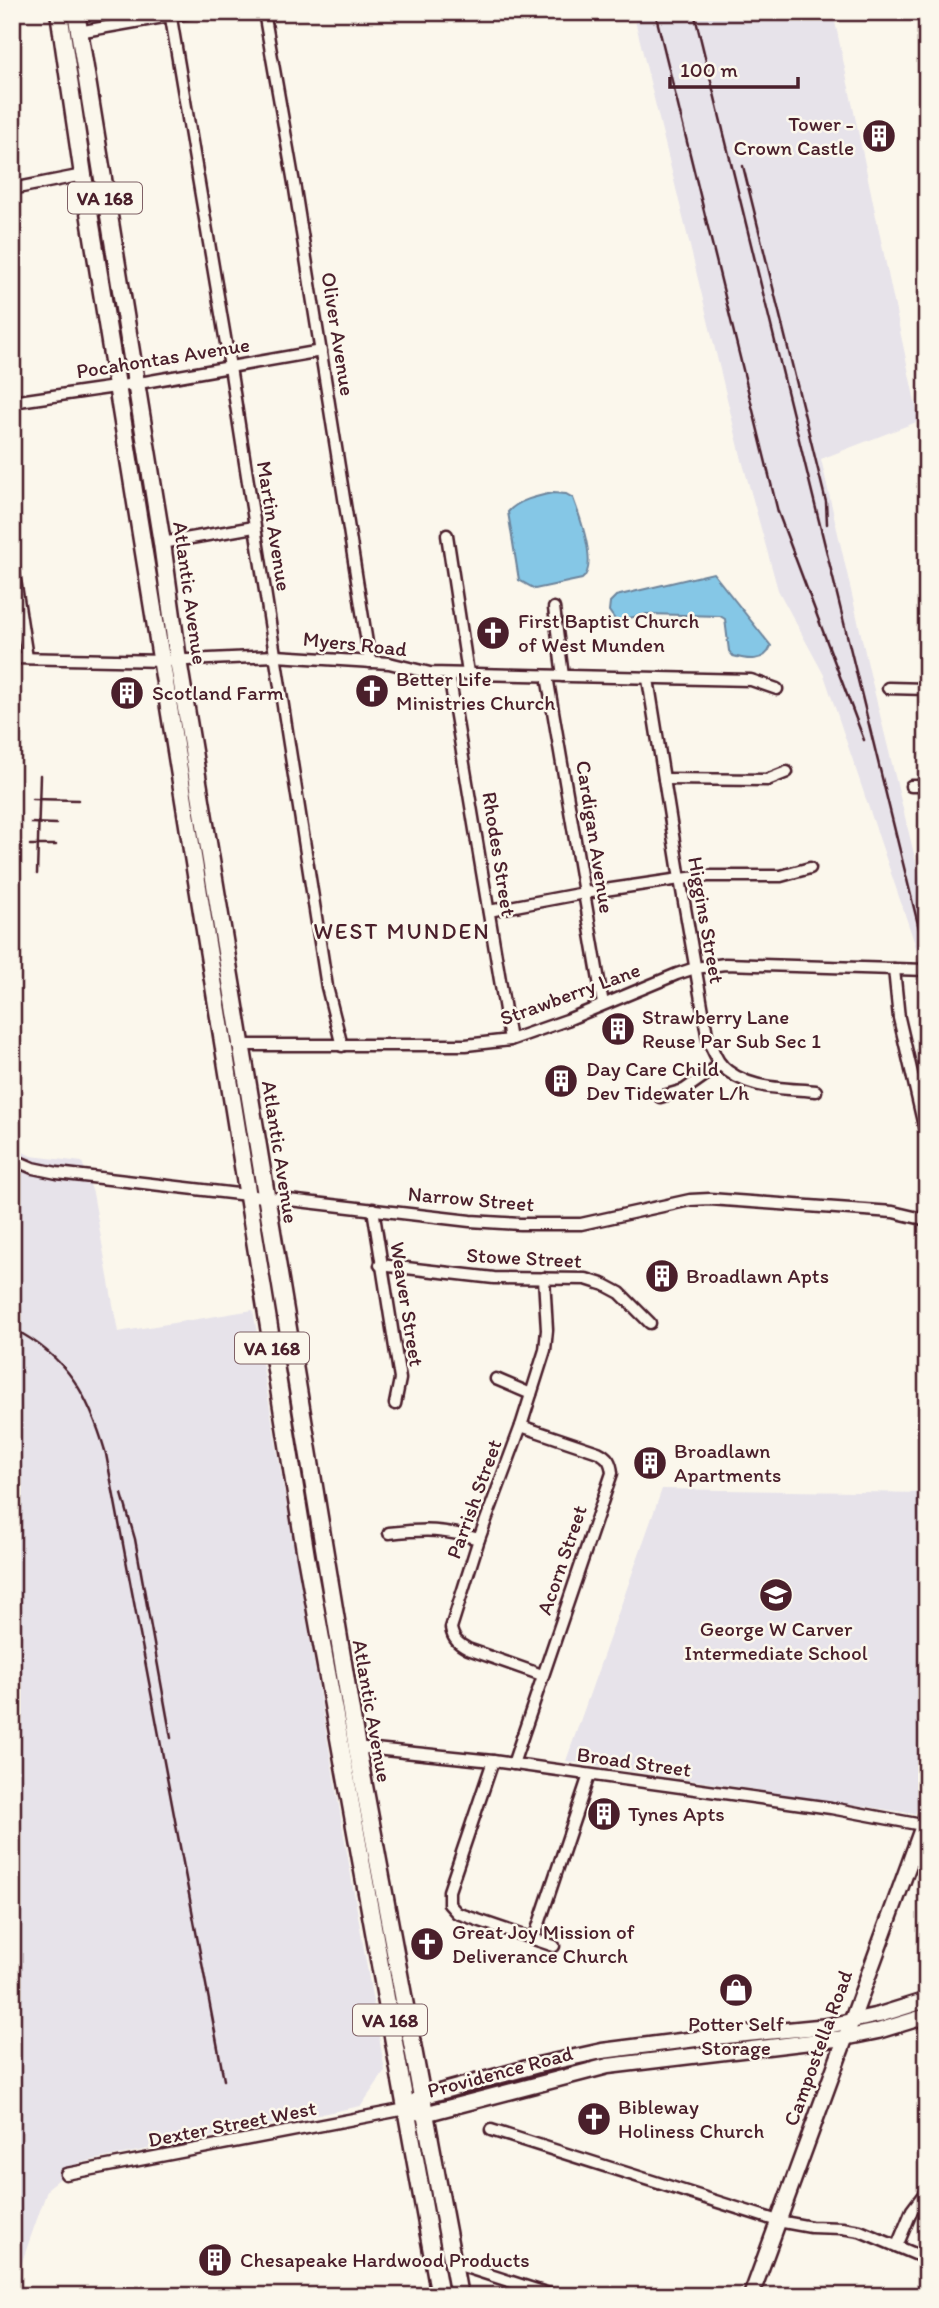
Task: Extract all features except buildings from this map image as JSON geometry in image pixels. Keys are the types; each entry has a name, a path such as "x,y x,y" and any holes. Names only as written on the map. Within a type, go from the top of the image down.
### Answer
{"main road":[{"name":"Atlantic Avenue","path":"59,12 118,386 243,1045 265,1196 357,1748 459,2296"},
{"name":"Atlantic Avenue","path":"76,12 162,543 170,661 223,1045 306,1556 440,2296"},
{"name":"Campostella Road","path":"751,2296 925,1817"},
{"name":"Providence Road","path":"406,2109 421,2097 569,2058 628,2047 809,2029 850,2022 927,2000"},
{"name":"Providence Road","path":"406,2109 424,2113 569,2075 635,2062 844,2038 927,2016"},
{"path":"635,2062 640,2054 683,2046 696,2039"}],"street":[{"path":"78,32 191,12"},
{"name":"Oliver Avenue","path":"264,12 370,662"},
{"name":"Martin Avenue","path":"171,14 230,367 327,987 342,1046"},
{"path":"12,189 83,175"},
{"name":"Pocahontas Avenue","path":"12,402 321,351"},
{"path":"162,543 254,527"},
{"path":"447,535 468,673"},
{"path":"12,560 27,658"},
{"path":"554,608 563,676"},
{"name":"Myers Road","path":"12,658 170,661 276,656 398,664 430,673 449,674 751,680 777,689"},
{"name":"Rhodes Street","path":"449,674 510,1040"},
{"name":"Cardigan Avenue","path":"547,676 603,1004"},
{"name":"Higgins Street","path":"648,678 708,1040 721,1064"},
{"path":"888,688 927,689"},
{"path":"664,779 766,779 787,772"},
{"path":"911,786 927,786"},
{"path":"489,911 680,879 708,876 781,876 810,868"},
{"name":"Strawberry Lane","path":"223,1045 466,1045 510,1040 695,968 725,964 927,970"},
{"path":"894,968 899,1018 927,1139"},
{"path":"660,1097 684,1090 721,1064 752,1084 816,1091"},
{"name":"Narrow Street","path":"12,1159 33,1168 57,1173 483,1222 581,1224 690,1200 710,1199 893,1212 927,1220"},
{"name":"Weaver Street","path":"373,1209 400,1379 395,1404"},
{"name":"Stowe Street","path":"380,1265 494,1278 586,1279 605,1284 620,1293 650,1323"},
{"name":"Parrish Street","path":"542,1675 468,1649 452,1635 453,1619 479,1539 521,1426 545,1350 544,1278"},
{"path":"496,1379 531,1394"},
{"name":"Acorn Street","path":"513,1764 612,1473 607,1457 598,1452 521,1426"},
{"path":"389,1533 444,1530 479,1539"},
{"name":"Broad Street","path":"340,1745 494,1761 831,1808 925,1817"},
{"path":"494,1761 449,1891 449,1904 457,1913 554,1946"},
{"path":"534,1939 589,1775"},
{"name":"Dexter Street West","path":"66,2174 406,2109"},
{"path":"491,2130 778,2221 860,2231 927,2259"},
{"path":"897,2245 912,2210 927,2190"},
{"path":"453,2263 555,2296"}],"shaded area":[{"path":"633,12 833,12 919,421 821,459 927,907 927,960 920,959 824,675 778,590 742,460"},
{"path":"12,1146 31,1156 82,1162 93,1193 118,1332 253,1310 385,2071 361,2106 79,2163 48,2188 12,2290"},
{"name":"George W Carver Intermediate School","path":"662,1489 927,1493 927,1658 921,1673 927,1674 927,1780 915,1814 566,1761"}],"water":[{"path":"553,493 566,494 573,498 586,540 589,564 582,579 535,589 519,580 508,512 523,502"},
{"path":"713,573 771,646 760,658 733,656 729,651 725,619 720,616 647,614 616,621 609,611 610,602 616,596"}],"railway":[{"path":"655,12 778,512 864,740"},
{"path":"694,12 927,961"},
{"path":"743,166 826,502 827,524"},
{"path":"37,874 40,775"},
{"path":"32,799 78,800"},
{"path":"31,823 56,824"},
{"path":"30,845 56,845"},
{"path":"12,1328 48,1352 74,1380 92,1414 106,1454 224,2080"},
{"path":"122,1494 135,1539 171,1738"}],"place":[{"name":"Tower - Crown Castle","path":"879,136"},
{"name":"First Baptist Church of West Munden","path":"493,633"},
{"name":"Better Life Ministries Church","path":"372,691"},
{"name":"Scotland Farm","path":"127,693"},
{"name":"Strawberry Lane Reuse Par Sub Sec 1","path":"618,1029"},
{"name":"Day Care Child Dev Tidewater L/h","path":"561,1081"},
{"name":"Broadlawn Apts","path":"662,1276"},
{"name":"Broadlawn Apartments","path":"650,1463"},
{"name":"George W Carver Intermediate School","path":"776,1595"},
{"name":"Tynes Apts","path":"604,1814"},
{"name":"Great Joy Mission of Deliverance Church","path":"427,1944"},
{"name":"Potter Self Storage","path":"736,1990"},
{"name":"Bibleway Holiness Church","path":"594,2119"},
{"name":"Chesapeake Hardwood Products","path":"215,2260"}],"district":[{"name":"WEST MUNDEN","path":"402,931"}]}
